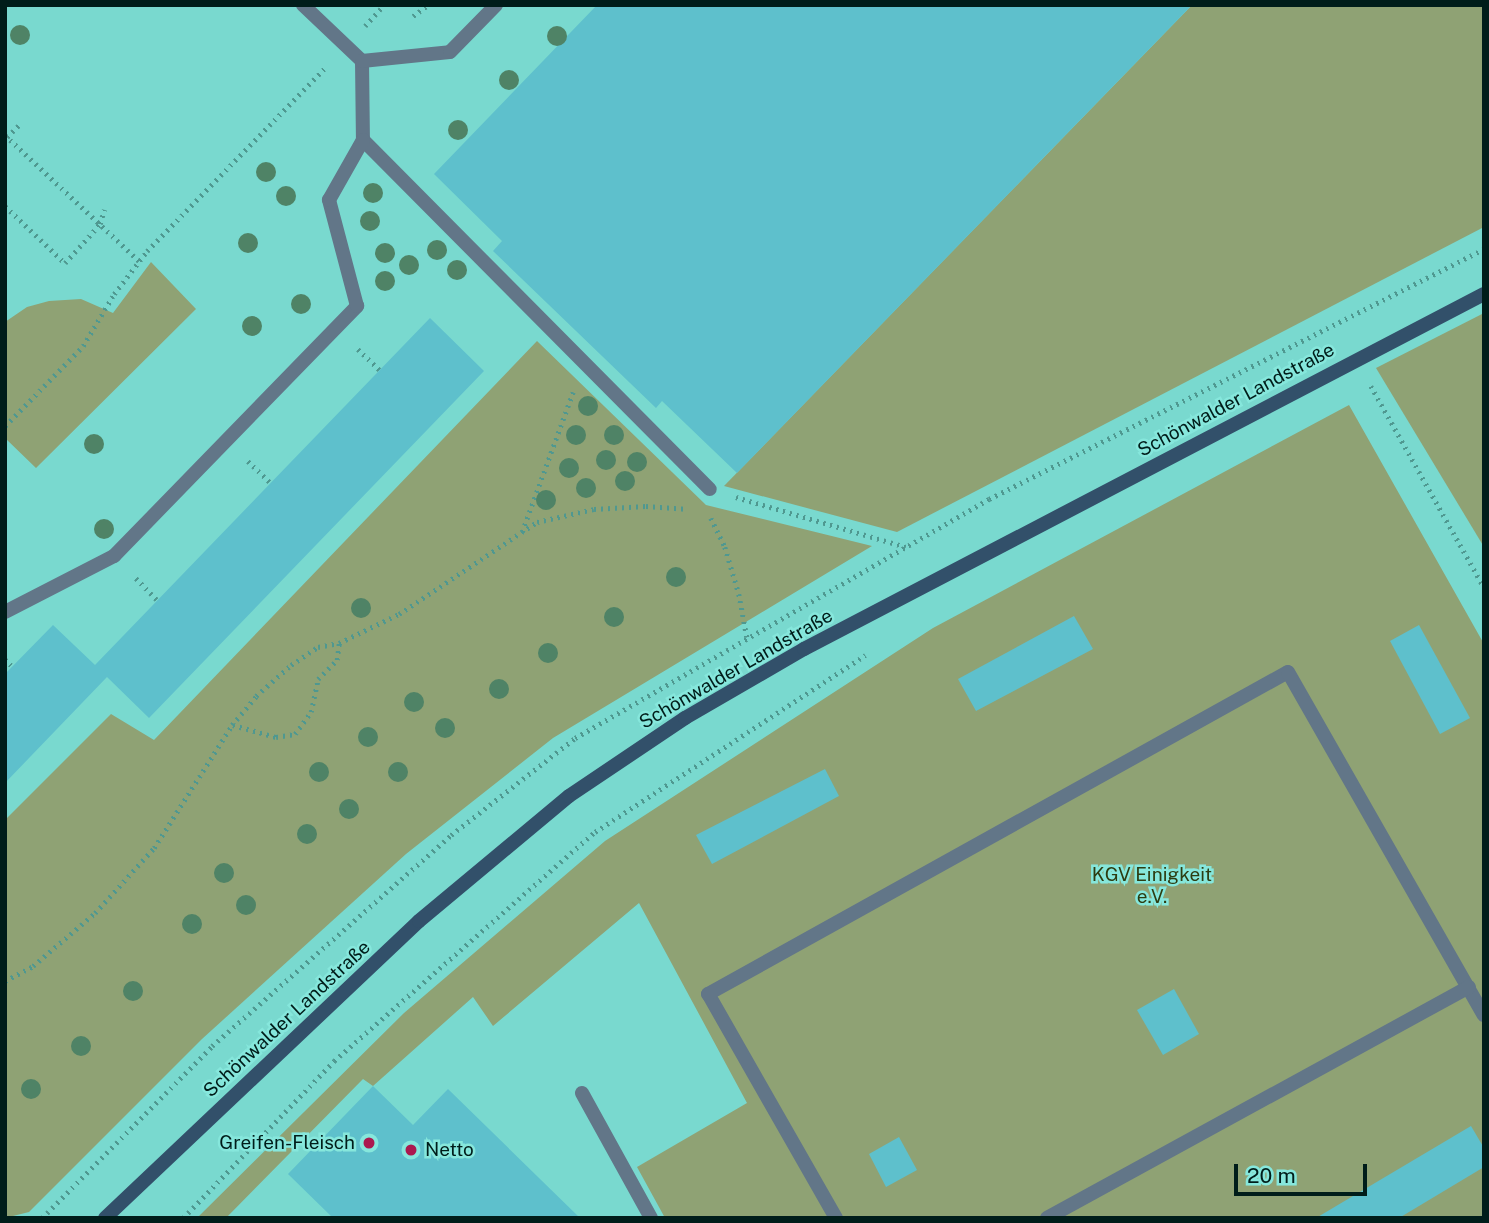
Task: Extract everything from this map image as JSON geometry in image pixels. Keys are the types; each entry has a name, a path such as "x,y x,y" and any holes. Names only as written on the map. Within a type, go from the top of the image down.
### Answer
{"main road":[{"name":"Schönwalder Landstraße","path":"105,1218 419,921 569,796 685,718 794,654 1356,358 1484,294"}],"street":[{"path":"5,612 114,556 357,306 329,200 363,140 362,61 303,5"},
{"path":"362,61 450,52 496,5"},
{"path":"363,140 710,489"},
{"path":"836,1218 708,994 1288,672 1484,1015"},
{"path":"1047,1218 1469,987"},
{"path":"582,1093 650,1218"}],"path":[{"path":"5,426 83,346 139,261 384,5"},
{"path":"413,16 428,5"},
{"path":"21,122 6,136 139,261"},
{"path":"5,206 65,263 100,225 104,210"},
{"path":"1356,358 1484,587"},
{"path":"522,533 568,402 586,364"},
{"path":"710,489 906,548"},
{"path":"5,981 33,966 95,913 154,848 232,725 256,696 318,647 339,643 399,614 537,522 594,509 646,506 688,509"},
{"path":"708,512 725,547 739,594 747,637"},
{"path":"232,725 276,737 295,734 310,712 318,679 337,660 339,643"},
{"path":"183,1218 334,1061 595,831 868,653"},
{"path":"5,659 13,667"}],"green space":[{"path":"1192,5 1484,5 1484,227 897,532 724,486"},
{"path":"151,262 196,309 36,468 5,438 5,322 27,307 49,301 81,299 113,313"},
{"path":"1484,313 1484,547 1376,368"},
{"path":"537,341 706,505 872,546 553,738 406,854 202,1039 29,1212 5,1218 5,820 111,714 154,740"},
{"name":"KGV Einigkeit e.V.","path":"1349,405 1484,644 1484,1218 665,1218 637,1167 747,1103 639,903 493,1026 473,997 373,1086 363,1079 226,1218 197,1218 404,1013 605,841 933,628"}],"building":[{"path":"597,5 1192,5 737,473 662,401 656,408 493,251 502,241 434,174"},
{"path":"430,318 484,371 149,718 107,677 5,783 5,674 53,625 95,665"},
{"path":"1074,616 1093,649 976,711 958,679"},
{"path":"1419,625 1470,718 1440,734 1390,641"},
{"path":"825,769 839,796 712,864 696,835"},
{"path":"1174,989 1199,1034 1163,1055 1137,1010"},
{"name":"Netto","path":"373,1086 413,1125 448,1089 580,1218 333,1218 288,1174"},
{"path":"1471,1126 1484,1148 1484,1167 1399,1218 1316,1218"},
{"path":"899,1137 917,1170 886,1187 869,1154"}],"place":[{"name":"Greifen-Fleisch","path":"369,1143"},
{"name":"Netto","path":"411,1150"}]}
